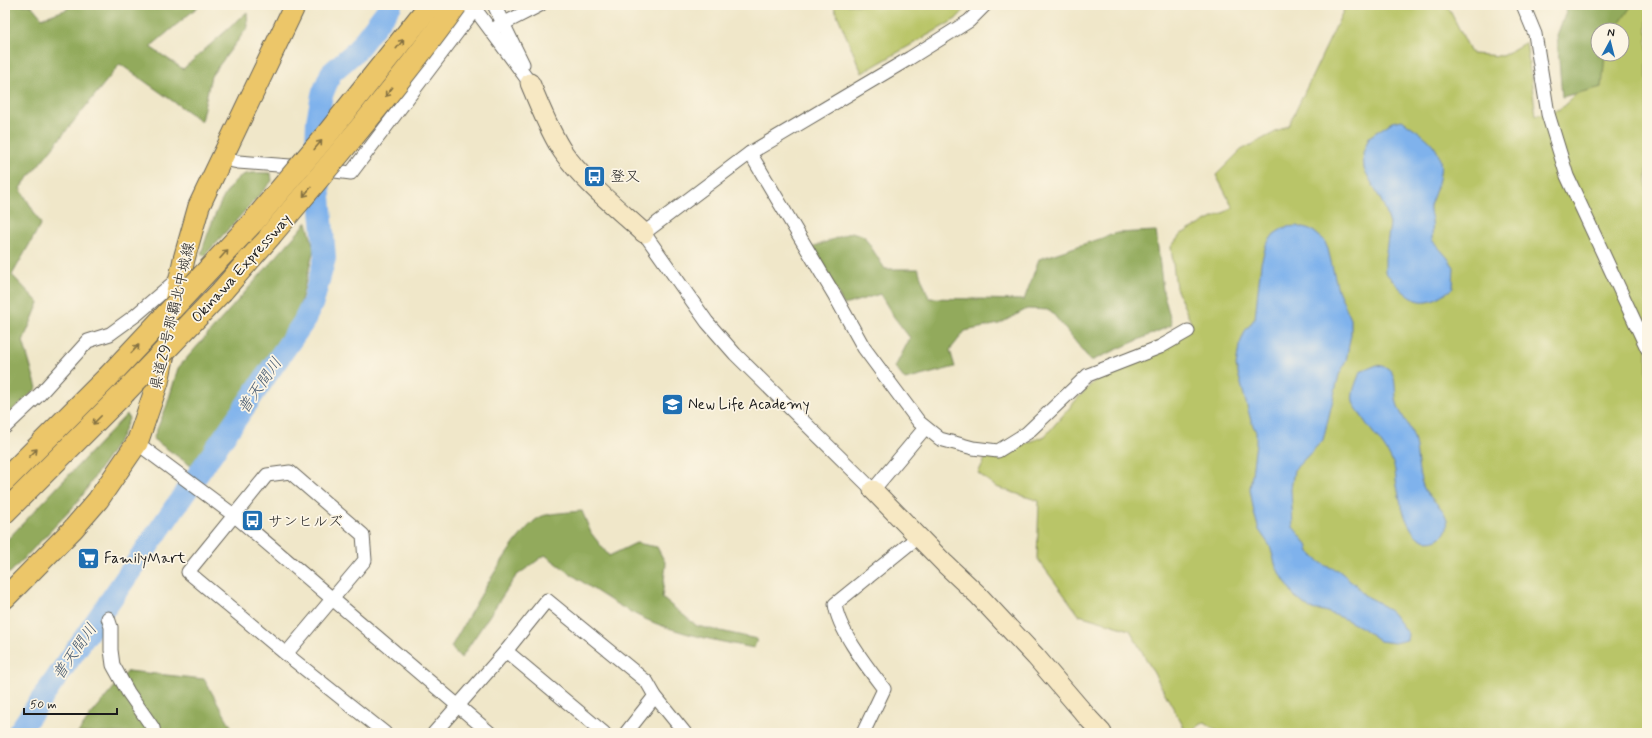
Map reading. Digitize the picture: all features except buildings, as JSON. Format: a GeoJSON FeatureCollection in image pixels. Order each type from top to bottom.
{"type":"FeatureCollection","features":[{"type":"Feature","properties":{"kind":"highway","name":"Okinawa Expressway"},"geometry":{"type":"LineString","coordinates":[[5,480],[108,377],[254,221],[328,133],[431,5]]}},
{"type":"Feature","properties":{"kind":"highway","name":"Okinawa Expressway"},"geometry":{"type":"LineString","coordinates":[[5,512],[124,393],[222,291],[353,138],[435,33],[470,6]]}},
{"type":"Feature","properties":{"kind":"main road","name":"県道29号那覇北中城線"},"geometry":{"type":"LineString","coordinates":[[7,593],[88,512],[98,500],[137,443],[158,382],[180,277],[199,206],[223,159],[295,5]]}},
{"type":"Feature","properties":{"kind":"street"},"geometry":{"type":"LineString","coordinates":[[431,5],[462,27]]}},
{"type":"Feature","properties":{"kind":"street"},"geometry":{"type":"LineString","coordinates":[[494,5],[520,57],[555,138],[564,153],[587,179],[644,233],[707,322],[736,354],[919,536],[945,564],[978,594],[1036,657],[1102,733]]}},
{"type":"Feature","properties":{"kind":"street"},"geometry":{"type":"LineString","coordinates":[[491,30],[540,5]]}},
{"type":"Feature","properties":{"kind":"street"},"geometry":{"type":"LineString","coordinates":[[644,233],[750,153],[904,62],[969,21],[985,5]]}},
{"type":"Feature","properties":{"kind":"street"},"geometry":{"type":"LineString","coordinates":[[1522,5],[1535,34],[1548,114],[1567,176],[1647,348]]}},
{"type":"Feature","properties":{"kind":"street"},"geometry":{"type":"LineString","coordinates":[[223,159],[238,162],[303,166],[351,173],[462,27],[470,6],[491,30],[530,83]]}},
{"type":"Feature","properties":{"kind":"street"},"geometry":{"type":"LineString","coordinates":[[750,153],[835,296],[864,348],[919,422],[940,439],[973,448],[998,451],[1027,433],[1088,375],[1160,347],[1188,331]]}},
{"type":"Feature","properties":{"kind":"street"},"geometry":{"type":"LineString","coordinates":[[5,427],[40,394],[88,341],[110,334],[136,316],[180,277]]}},
{"type":"Feature","properties":{"kind":"street"},"geometry":{"type":"LineString","coordinates":[[873,490],[925,428]]}},
{"type":"Feature","properties":{"kind":"street"},"geometry":{"type":"LineString","coordinates":[[137,443],[235,516],[490,733]]}},
{"type":"Feature","properties":{"kind":"street"},"geometry":{"type":"LineString","coordinates":[[286,654],[365,560],[363,534],[290,472],[267,475],[188,572],[286,654],[386,733]]}},
{"type":"Feature","properties":{"kind":"street"},"geometry":{"type":"LineString","coordinates":[[863,733],[884,689],[863,662],[836,616],[835,604],[919,536]]}},
{"type":"Feature","properties":{"kind":"street"},"geometry":{"type":"LineString","coordinates":[[434,733],[506,651],[547,600],[647,682],[685,733]]}},
{"type":"Feature","properties":{"kind":"street"},"geometry":{"type":"LineString","coordinates":[[108,618],[111,627],[111,650],[113,665],[128,692],[153,728],[154,733]]}},
{"type":"Feature","properties":{"kind":"street"},"geometry":{"type":"LineString","coordinates":[[506,651],[604,733]]}},
{"type":"Feature","properties":{"kind":"street"},"geometry":{"type":"LineString","coordinates":[[626,733],[656,696]]}},
{"type":"Feature","properties":{"kind":"green space"},"geometry":{"type":"Polygon","coordinates":[[[5,5],[31,5],[42,18],[68,9],[67,5],[200,5],[150,47],[183,69],[247,12],[248,27],[211,76],[201,121],[120,64],[20,188],[41,224],[12,275],[39,303],[23,341],[37,388],[5,417],[5,5]]]}},
{"type":"Feature","properties":{"kind":"green space"},"geometry":{"type":"Polygon","coordinates":[[[833,5],[969,5],[956,19],[862,73],[833,5]]]}},
{"type":"Feature","properties":{"kind":"green space"},"geometry":{"type":"Polygon","coordinates":[[[1346,5],[1447,5],[1472,54],[1502,56],[1526,42],[1536,115],[1560,109],[1592,80],[1579,5],[1647,5],[1647,733],[1220,733],[1205,722],[1187,733],[1130,630],[1079,615],[1037,558],[1039,501],[996,487],[978,473],[986,457],[1002,453],[1045,436],[1077,399],[1109,366],[1192,325],[1176,288],[1171,247],[1181,234],[1233,208],[1216,175],[1241,150],[1289,125],[1346,5]]]}},
{"type":"Feature","properties":{"kind":"green space"},"geometry":{"type":"Polygon","coordinates":[[[1567,5],[1632,5],[1620,22],[1590,22],[1590,62],[1604,62],[1602,87],[1562,97],[1557,35],[1566,12],[1567,5]]]}},
{"type":"Feature","properties":{"kind":"green space"},"geometry":{"type":"Polygon","coordinates":[[[271,173],[272,181],[204,256],[201,254],[218,209],[231,186],[238,178],[246,174],[271,173]]]}},
{"type":"Feature","properties":{"kind":"green space"},"geometry":{"type":"Polygon","coordinates":[[[307,222],[314,249],[296,321],[194,468],[153,439],[167,405],[178,368],[307,222]]]}},
{"type":"Feature","properties":{"kind":"green space"},"geometry":{"type":"Polygon","coordinates":[[[1156,231],[1163,291],[1172,325],[1091,361],[1050,310],[1027,309],[999,324],[965,331],[950,350],[955,367],[905,380],[895,367],[910,338],[894,317],[880,294],[844,305],[813,247],[852,232],[864,236],[885,269],[918,269],[929,298],[1024,300],[1039,259],[1117,233],[1156,231]]]}},
{"type":"Feature","properties":{"kind":"green space"},"geometry":{"type":"Polygon","coordinates":[[[127,414],[129,419],[121,437],[78,502],[10,573],[5,572],[5,542],[127,414]]]}},
{"type":"Feature","properties":{"kind":"green space"},"geometry":{"type":"Polygon","coordinates":[[[582,511],[591,533],[609,556],[636,543],[657,547],[666,564],[662,598],[697,626],[757,639],[754,648],[685,633],[645,619],[618,605],[545,555],[516,576],[461,658],[451,647],[492,576],[529,525],[543,516],[582,511]]]}},
{"type":"Feature","properties":{"kind":"green space"},"geometry":{"type":"Polygon","coordinates":[[[128,671],[204,679],[235,733],[78,733],[89,717],[128,671]]]}},
{"type":"Feature","properties":{"kind":"water"},"geometry":{"type":"Polygon","coordinates":[[[1402,120],[1433,145],[1438,152],[1440,161],[1437,186],[1430,208],[1432,240],[1454,267],[1453,288],[1442,296],[1432,300],[1416,300],[1409,296],[1385,272],[1385,258],[1390,224],[1384,206],[1364,169],[1363,153],[1369,137],[1392,122],[1402,120]]]}},
{"type":"Feature","properties":{"kind":"water"},"geometry":{"type":"Polygon","coordinates":[[[1297,226],[1313,231],[1324,240],[1328,249],[1338,290],[1351,319],[1351,334],[1346,361],[1339,375],[1323,440],[1294,470],[1291,489],[1293,527],[1307,544],[1309,552],[1316,559],[1326,566],[1338,570],[1356,585],[1364,595],[1378,602],[1392,613],[1408,634],[1407,640],[1394,643],[1380,641],[1362,628],[1343,618],[1324,611],[1310,609],[1295,597],[1276,567],[1270,546],[1259,530],[1254,513],[1250,489],[1256,432],[1251,421],[1236,366],[1239,346],[1245,331],[1255,318],[1261,263],[1266,245],[1274,234],[1285,227],[1297,226]]]}},
{"type":"Feature","properties":{"kind":"water"},"geometry":{"type":"Polygon","coordinates":[[[1377,365],[1389,370],[1392,374],[1398,407],[1414,438],[1423,486],[1428,495],[1443,511],[1447,520],[1447,527],[1442,536],[1431,541],[1420,538],[1411,529],[1401,504],[1393,462],[1353,402],[1354,390],[1360,372],[1377,365]]]}},
{"type":"Feature","properties":{"kind":"waterway","name":"普天間川"},"geometry":{"type":"LineString","coordinates":[[18,733],[303,323],[313,302],[325,258],[316,147],[317,121],[322,95],[331,73],[356,51],[391,5]]}},
{"type":"Feature","properties":{"kind":"place","name":"登又"},"geometry":{"type":"Point","coordinates":[595,176]}},
{"type":"Feature","properties":{"kind":"place","name":"New Life Academy"},"geometry":{"type":"Point","coordinates":[672,404]}},
{"type":"Feature","properties":{"kind":"place","name":"サンヒルズ"},"geometry":{"type":"Point","coordinates":[253,521]}},
{"type":"Feature","properties":{"kind":"place","name":"FamilyMart"},"geometry":{"type":"Point","coordinates":[89,558]}}]}
